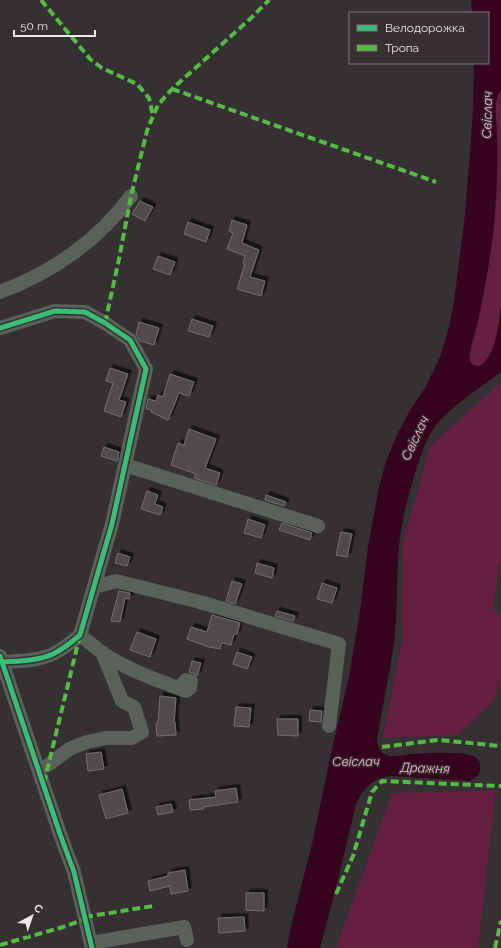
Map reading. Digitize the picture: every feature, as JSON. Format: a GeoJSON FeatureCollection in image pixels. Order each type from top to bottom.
{"type":"FeatureCollection","features":[{"type":"Feature","properties":{"kind":"street"},"geometry":{"type":"LineString","coordinates":[[0,292],[38,276],[57,264],[97,234],[123,207],[131,196]]}},
{"type":"Feature","properties":{"kind":"street"},"geometry":{"type":"LineString","coordinates":[[0,328],[55,311],[85,312],[130,340],[146,369],[112,524],[80,635],[68,646],[53,654],[31,660],[1,659],[74,872],[92,946],[184,927],[187,940]]}},
{"type":"Feature","properties":{"kind":"street"},"geometry":{"type":"LineString","coordinates":[[125,465],[318,526]]}},
{"type":"Feature","properties":{"kind":"street"},"geometry":{"type":"LineString","coordinates":[[94,587],[116,581],[200,602],[340,644],[329,726]]}},
{"type":"Feature","properties":{"kind":"street"},"geometry":{"type":"LineString","coordinates":[[80,635],[107,656],[141,674],[179,688]]}},
{"type":"Feature","properties":{"kind":"street"},"geometry":{"type":"LineString","coordinates":[[48,765],[69,749],[87,742],[106,738],[132,738],[142,732],[134,707],[122,701],[102,652]]}},
{"type":"Feature","properties":{"kind":"shaded area"},"geometry":{"type":"Polygon","coordinates":[[[501,91],[501,306],[495,342],[492,349],[484,363],[474,366],[471,362],[470,356],[493,236],[498,184],[496,104],[498,94],[501,91]]]}},
{"type":"Feature","properties":{"kind":"shaded area"},"geometry":{"type":"Polygon","coordinates":[[[501,383],[501,562],[493,609],[501,615],[501,679],[494,701],[457,735],[383,738],[402,641],[403,543],[430,446],[501,383]]]}},
{"type":"Feature","properties":{"kind":"shaded area"},"geometry":{"type":"Polygon","coordinates":[[[496,790],[478,948],[337,948],[392,793],[496,790]]]}},
{"type":"Feature","properties":{"kind":"water","name":"Свіслач"},"geometry":{"type":"Polygon","coordinates":[[[471,0],[501,0],[501,91],[498,95],[496,106],[496,199],[489,262],[478,322],[471,347],[470,361],[475,365],[480,366],[486,361],[490,354],[496,339],[501,306],[501,372],[446,414],[432,431],[422,452],[401,528],[394,644],[377,740],[379,749],[389,756],[436,753],[471,755],[477,758],[480,763],[480,770],[477,777],[470,781],[391,776],[381,778],[369,785],[360,796],[356,804],[320,948],[287,948],[349,677],[360,611],[368,547],[379,487],[386,461],[397,435],[409,412],[426,386],[440,357],[449,327],[454,301],[464,223],[470,155],[474,64],[489,64],[489,12],[472,12],[471,0]]]}},
{"type":"Feature","properties":{"kind":"building"},"geometry":{"type":"Polygon","coordinates":[[[140,201],[153,207],[145,221],[132,214],[140,201]]]}},
{"type":"Feature","properties":{"kind":"building"},"geometry":{"type":"Polygon","coordinates":[[[232,220],[247,225],[242,243],[259,250],[250,277],[265,281],[261,296],[237,289],[245,264],[243,264],[245,256],[227,249],[233,233],[229,231],[232,220]]]}},
{"type":"Feature","properties":{"kind":"building"},"geometry":{"type":"Polygon","coordinates":[[[188,222],[210,230],[206,242],[184,234],[188,222]]]}},
{"type":"Feature","properties":{"kind":"building"},"geometry":{"type":"Polygon","coordinates":[[[158,256],[175,262],[170,275],[153,269],[158,256]]]}},
{"type":"Feature","properties":{"kind":"building"},"geometry":{"type":"Polygon","coordinates":[[[192,319],[213,326],[209,337],[188,331],[192,319]]]}},
{"type":"Feature","properties":{"kind":"building"},"geometry":{"type":"Polygon","coordinates":[[[139,322],[159,328],[154,345],[140,341],[136,334],[139,322]]]}},
{"type":"Feature","properties":{"kind":"building"},"geometry":{"type":"Polygon","coordinates":[[[110,368],[128,374],[119,400],[126,402],[121,417],[104,411],[113,383],[106,381],[110,368]]]}},
{"type":"Feature","properties":{"kind":"building"},"geometry":{"type":"Polygon","coordinates":[[[170,374],[194,382],[189,396],[179,393],[168,420],[151,412],[152,410],[146,409],[148,399],[156,401],[158,395],[163,397],[170,374]]]}},
{"type":"Feature","properties":{"kind":"building"},"geometry":{"type":"Polygon","coordinates":[[[189,429],[216,439],[205,468],[220,473],[216,485],[194,478],[196,474],[171,465],[178,443],[184,445],[189,429]]]}},
{"type":"Feature","properties":{"kind":"building"},"geometry":{"type":"Polygon","coordinates":[[[104,447],[119,452],[117,461],[101,456],[104,447]]]}},
{"type":"Feature","properties":{"kind":"building"},"geometry":{"type":"Polygon","coordinates":[[[147,491],[158,495],[155,504],[163,507],[160,515],[141,509],[147,491]]]}},
{"type":"Feature","properties":{"kind":"building"},"geometry":{"type":"Polygon","coordinates":[[[266,495],[286,502],[284,506],[265,500],[266,495]]]}},
{"type":"Feature","properties":{"kind":"building"},"geometry":{"type":"Polygon","coordinates":[[[248,519],[265,525],[261,538],[244,533],[248,519]]]}},
{"type":"Feature","properties":{"kind":"building"},"geometry":{"type":"Polygon","coordinates":[[[282,523],[312,533],[310,540],[279,530],[282,523]]]}},
{"type":"Feature","properties":{"kind":"building"},"geometry":{"type":"Polygon","coordinates":[[[341,532],[352,534],[347,557],[336,555],[341,532]]]}},
{"type":"Feature","properties":{"kind":"building"},"geometry":{"type":"Polygon","coordinates":[[[118,553],[130,557],[127,566],[115,563],[118,553]]]}},
{"type":"Feature","properties":{"kind":"building"},"geometry":{"type":"Polygon","coordinates":[[[257,563],[274,568],[272,578],[255,573],[257,563]]]}},
{"type":"Feature","properties":{"kind":"building"},"geometry":{"type":"Polygon","coordinates":[[[232,581],[242,584],[235,604],[226,601],[232,581]]]}},
{"type":"Feature","properties":{"kind":"building"},"geometry":{"type":"Polygon","coordinates":[[[322,583],[337,588],[332,603],[317,599],[322,583]]]}},
{"type":"Feature","properties":{"kind":"building"},"geometry":{"type":"Polygon","coordinates":[[[119,591],[130,593],[129,599],[125,598],[120,622],[111,621],[119,591]]]}},
{"type":"Feature","properties":{"kind":"building"},"geometry":{"type":"Polygon","coordinates":[[[277,611],[295,616],[293,621],[275,616],[277,611]]]}},
{"type":"Feature","properties":{"kind":"building"},"geometry":{"type":"Polygon","coordinates":[[[212,615],[240,623],[237,634],[234,634],[231,645],[222,643],[220,649],[209,647],[187,639],[191,627],[207,632],[212,615]]]}},
{"type":"Feature","properties":{"kind":"building"},"geometry":{"type":"Polygon","coordinates":[[[137,632],[156,639],[150,657],[130,650],[137,632]]]}},
{"type":"Feature","properties":{"kind":"building"},"geometry":{"type":"Polygon","coordinates":[[[237,652],[252,657],[247,669],[233,664],[237,652]]]}},
{"type":"Feature","properties":{"kind":"building"},"geometry":{"type":"Polygon","coordinates":[[[192,661],[201,663],[197,676],[189,672],[192,661]]]}},
{"type":"Feature","properties":{"kind":"building"},"geometry":{"type":"Polygon","coordinates":[[[160,696],[176,698],[174,722],[176,735],[157,736],[156,723],[158,723],[160,696]]]}},
{"type":"Feature","properties":{"kind":"building"},"geometry":{"type":"Polygon","coordinates":[[[236,707],[251,708],[249,727],[234,726],[236,707]]]}},
{"type":"Feature","properties":{"kind":"building"},"geometry":{"type":"Polygon","coordinates":[[[310,710],[322,711],[321,722],[309,721],[310,710]]]}},
{"type":"Feature","properties":{"kind":"building"},"geometry":{"type":"Polygon","coordinates":[[[277,719],[298,719],[298,736],[278,735],[277,719]]]}},
{"type":"Feature","properties":{"kind":"building"},"geometry":{"type":"Polygon","coordinates":[[[101,752],[104,769],[88,771],[86,754],[101,752]]]}},
{"type":"Feature","properties":{"kind":"building"},"geometry":{"type":"Polygon","coordinates":[[[236,788],[238,802],[204,807],[204,809],[190,810],[189,800],[216,797],[215,791],[236,788]]]}},
{"type":"Feature","properties":{"kind":"building"},"geometry":{"type":"Polygon","coordinates":[[[122,789],[128,813],[106,819],[99,795],[122,789]]]}},
{"type":"Feature","properties":{"kind":"building"},"geometry":{"type":"Polygon","coordinates":[[[171,804],[173,812],[158,815],[156,807],[171,804]]]}},
{"type":"Feature","properties":{"kind":"building"},"geometry":{"type":"Polygon","coordinates":[[[185,870],[188,891],[171,894],[170,886],[150,891],[148,881],[168,876],[168,873],[185,870]]]}},
{"type":"Feature","properties":{"kind":"building"},"geometry":{"type":"Polygon","coordinates":[[[246,893],[264,893],[264,911],[246,910],[246,893]]]}},
{"type":"Feature","properties":{"kind":"building"},"geometry":{"type":"Polygon","coordinates":[[[244,917],[245,931],[219,933],[218,918],[244,917]]]}},
{"type":"Feature","properties":{"kind":"marked path"},"geometry":{"type":"LineString","coordinates":[[41,0],[90,59],[102,68],[137,84],[149,98],[153,116]]}},
{"type":"Feature","properties":{"kind":"marked path"},"geometry":{"type":"LineString","coordinates":[[105,323],[131,196],[147,131],[158,105],[172,89],[269,0]]}},
{"type":"Feature","properties":{"kind":"marked path"},"geometry":{"type":"LineString","coordinates":[[172,89],[436,182]]}},
{"type":"Feature","properties":{"kind":"marked path"},"geometry":{"type":"LineString","coordinates":[[44,783],[80,635]]}},
{"type":"Feature","properties":{"kind":"marked path"},"geometry":{"type":"LineString","coordinates":[[382,747],[438,740],[501,746]]}},
{"type":"Feature","properties":{"kind":"marked path"},"geometry":{"type":"LineString","coordinates":[[336,894],[353,856],[372,792],[382,781],[501,786]]}},
{"type":"Feature","properties":{"kind":"marked path"},"geometry":{"type":"LineString","coordinates":[[85,917],[153,906]]}},
{"type":"Feature","properties":{"kind":"marked path"},"geometry":{"type":"LineString","coordinates":[[0,945],[63,927],[85,919]]}},
{"type":"Feature","properties":{"kind":"marked path"},"geometry":{"type":"LineString","coordinates":[[495,948],[501,921]]}},
{"type":"Feature","properties":{"kind":"cycle path"},"geometry":{"type":"LineString","coordinates":[[0,328],[55,311],[85,312],[105,323],[130,340],[146,369],[112,524],[80,635],[64,648],[53,654],[41,658],[3,662]]}},
{"type":"Feature","properties":{"kind":"cycle path"},"geometry":{"type":"LineString","coordinates":[[0,656],[74,872],[92,948]]}},
{"type":"Feature","properties":{"kind":"water label","name":"Дражня"},"geometry":{"type":"Point","coordinates":[425,768]}}]}
